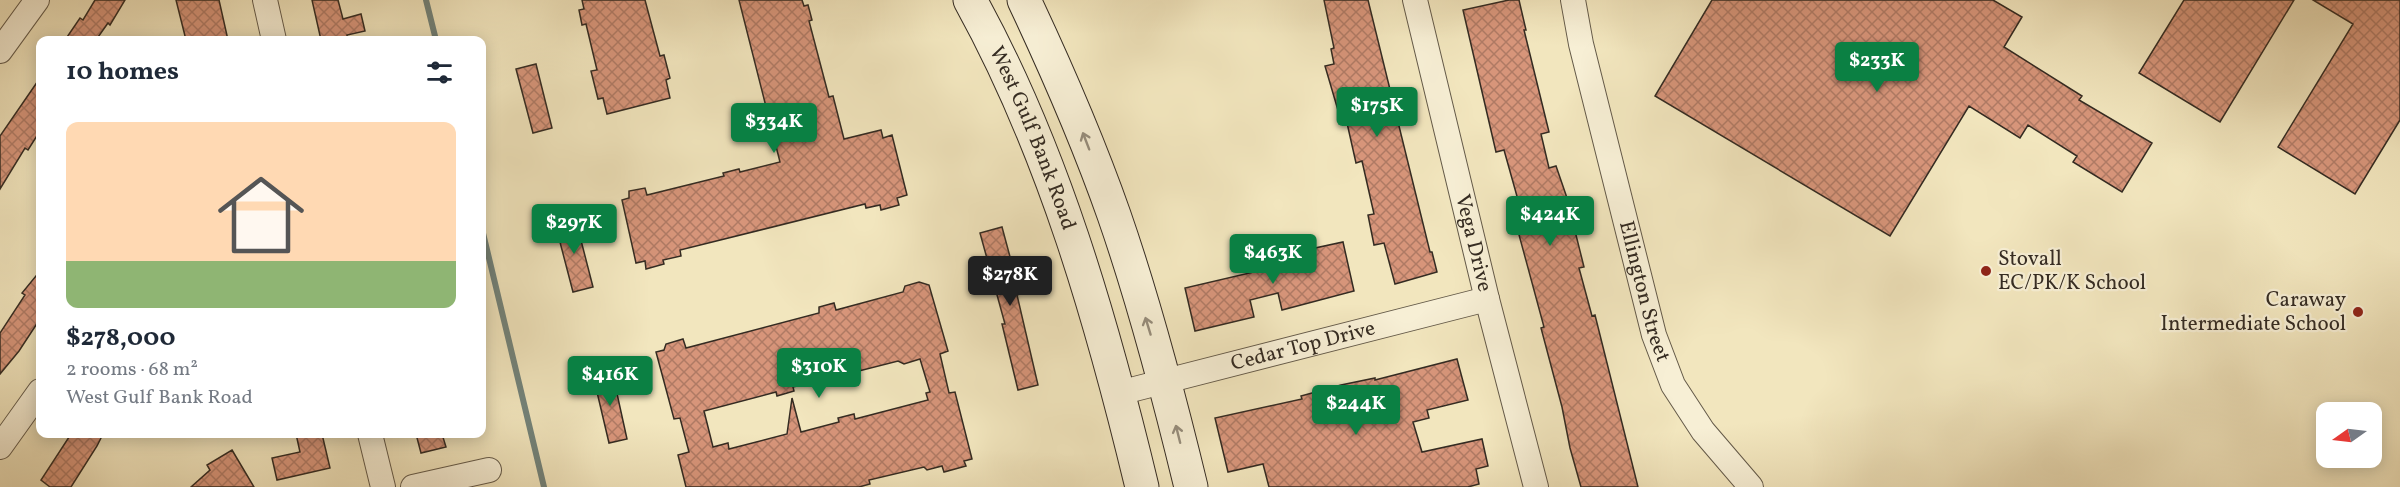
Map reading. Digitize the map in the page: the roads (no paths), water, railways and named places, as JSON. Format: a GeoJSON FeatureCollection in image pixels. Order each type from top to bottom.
{"type":"FeatureCollection","features":[{"type":"Feature","properties":{"kind":"main road","name":"West Gulf Bank Road"},"geometry":{"type":"LineString","coordinates":[[970,0],[1004,68],[1069,226],[1119,393],[1142,487]]}},
{"type":"Feature","properties":{"kind":"main road"},"geometry":{"type":"LineString","coordinates":[[1024,0],[1083,133],[1114,216],[1165,382],[1191,487]]}},
{"type":"Feature","properties":{"kind":"main road"},"geometry":{"type":"LineString","coordinates":[[1004,68],[1046,48]]}},
{"type":"Feature","properties":{"kind":"street"},"geometry":{"type":"LineString","coordinates":[[0,51],[37,0]]}},
{"type":"Feature","properties":{"kind":"street"},"geometry":{"type":"LineString","coordinates":[[265,0],[273,36]]}},
{"type":"Feature","properties":{"kind":"street","name":"Vega Drive"},"geometry":{"type":"LineString","coordinates":[[1415,0],[1487,299],[1536,487]]}},
{"type":"Feature","properties":{"kind":"street","name":"Ellington Street"},"geometry":{"type":"LineString","coordinates":[[1573,0],[1581,44],[1654,335],[1673,385],[1703,430],[1751,487]]}},
{"type":"Feature","properties":{"kind":"street","name":"Cedar Top Drive"},"geometry":{"type":"LineString","coordinates":[[1119,393],[1487,299]]}},
{"type":"Feature","properties":{"kind":"street"},"geometry":{"type":"LineString","coordinates":[[0,447],[36,397]]}},
{"type":"Feature","properties":{"kind":"street"},"geometry":{"type":"LineString","coordinates":[[371,438],[383,487]]}},
{"type":"Feature","properties":{"kind":"street"},"geometry":{"type":"LineString","coordinates":[[413,487],[489,470]]}},
{"type":"Feature","properties":{"kind":"waterway"},"geometry":{"type":"LineString","coordinates":[[426,0],[435,36]]}},
{"type":"Feature","properties":{"kind":"waterway"},"geometry":{"type":"LineString","coordinates":[[486,246],[544,487]]}},
{"type":"Feature","properties":{"kind":"place","name":"Stovall EC/PK/K School"},"geometry":{"type":"Point","coordinates":[1986,271]}},
{"type":"Feature","properties":{"kind":"place","name":"Caraway Intermediate School"},"geometry":{"type":"Point","coordinates":[2358,312]}}]}
